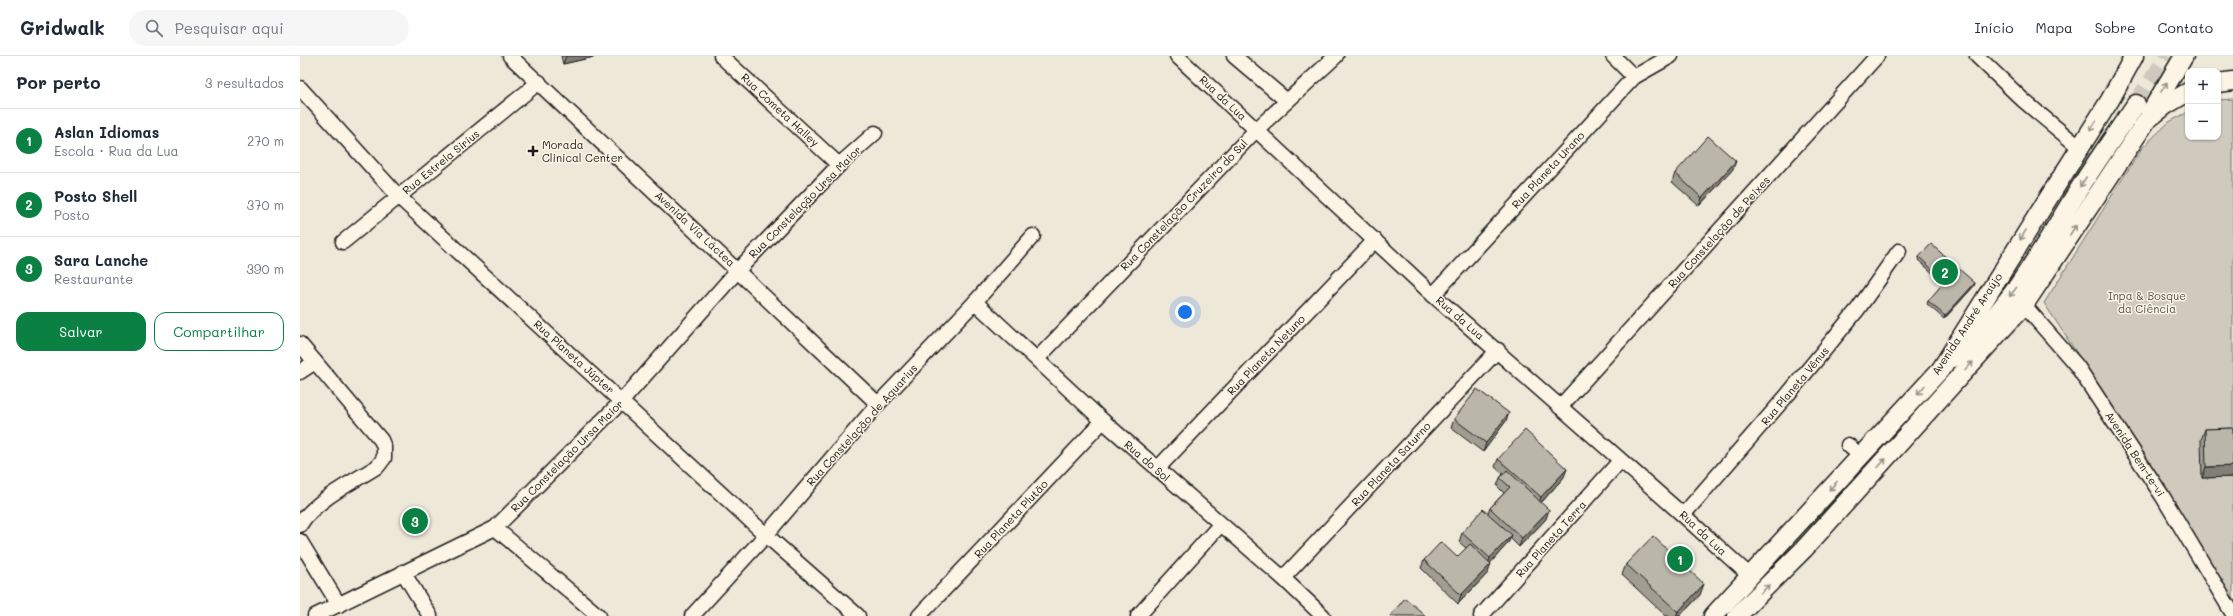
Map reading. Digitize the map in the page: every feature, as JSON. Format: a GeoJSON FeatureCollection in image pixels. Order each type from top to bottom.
{"type":"FeatureCollection","features":[{"type":"Feature","properties":{"kind":"main road","name":"Avenida André Araújo"},"geometry":{"type":"LineString","coordinates":[[1713,616],[1854,451],[1940,369],[2110,100],[2134,56]]}},
{"type":"Feature","properties":{"kind":"main road"},"geometry":{"type":"LineString","coordinates":[[2110,100],[2128,86],[2147,56]]}},
{"type":"Feature","properties":{"kind":"main road"},"geometry":{"type":"LineString","coordinates":[[2147,120],[2151,110],[2184,56]]}},
{"type":"Feature","properties":{"kind":"main road"},"geometry":{"type":"LineString","coordinates":[[2221,83],[2233,81]]}},
{"type":"Feature","properties":{"kind":"main road","name":"Avenida André Araújo"},"geometry":{"type":"LineString","coordinates":[[1737,616],[1804,549],[2024,305],[2147,120],[2166,105],[2185,94]]}},
{"type":"Feature","properties":{"kind":"main road"},"geometry":{"type":"LineString","coordinates":[[1940,369],[1971,344],[2024,278],[2084,181],[2136,104]]}},
{"type":"Feature","properties":{"kind":"street","name":"Avenida Vía Láctea"},"geometry":{"type":"LineString","coordinates":[[510,56],[878,404]]}},
{"type":"Feature","properties":{"kind":"street","name":"Rua Cometa Halley"},"geometry":{"type":"LineString","coordinates":[[721,56],[839,165]]}},
{"type":"Feature","properties":{"kind":"street","name":"Rua da Lua"},"geometry":{"type":"LineString","coordinates":[[1177,56],[1433,295],[1498,350],[1620,461],[1683,514],[1748,575]]}},
{"type":"Feature","properties":{"kind":"street"},"geometry":{"type":"LineString","coordinates":[[1234,56],[1287,101]]}},
{"type":"Feature","properties":{"kind":"street","name":"Rua Constelação Cruzeiro do Sul"},"geometry":{"type":"LineString","coordinates":[[1037,359],[1256,130],[1336,56]]}},
{"type":"Feature","properties":{"kind":"street"},"geometry":{"type":"LineString","coordinates":[[1613,56],[1634,78]]}},
{"type":"Feature","properties":{"kind":"street","name":"Rua Planeta Urano"},"geometry":{"type":"LineString","coordinates":[[1433,295],[1634,78],[1671,56]]}},
{"type":"Feature","properties":{"kind":"street","name":"Rua Constelação de Peixes"},"geometry":{"type":"LineString","coordinates":[[1560,407],[1877,56]]}},
{"type":"Feature","properties":{"kind":"street"},"geometry":{"type":"LineString","coordinates":[[1977,56],[2024,101],[2079,147]]}},
{"type":"Feature","properties":{"kind":"street","name":"Rua Estrela Sirius"},"geometry":{"type":"LineString","coordinates":[[343,242],[539,82]]}},
{"type":"Feature","properties":{"kind":"street","name":"Rua Planeta Júpter"},"geometry":{"type":"LineString","coordinates":[[300,88],[399,196],[766,535],[858,616]]}},
{"type":"Feature","properties":{"kind":"street","name":"Rua Constelação Ursa Maior"},"geometry":{"type":"LineString","coordinates":[[315,616],[495,528],[622,401],[738,270],[839,165],[875,133]]}},
{"type":"Feature","properties":{"kind":"street","name":"Rua Constelação de Aquarius"},"geometry":{"type":"LineString","coordinates":[[692,616],[766,535],[878,404],[975,302],[1032,236]]}},
{"type":"Feature","properties":{"kind":"street","name":"Rua Planeta Netuno"},"geometry":{"type":"LineString","coordinates":[[1157,470],[1375,240]]}},
{"type":"Feature","properties":{"kind":"street","name":"Rua Planeta Vênus"},"geometry":{"type":"LineString","coordinates":[[1683,514],[1789,393],[1858,309],[1899,251]]}},
{"type":"Feature","properties":{"kind":"street","name":"Rua do Sol"},"geometry":{"type":"LineString","coordinates":[[975,302],[1157,470],[1283,578],[1323,616]]}},
{"type":"Feature","properties":{"kind":"street","name":"Avenida Bem-te-vi"},"geometry":{"type":"LineString","coordinates":[[2024,305],[2077,366],[2163,496],[2233,614]]}},
{"type":"Feature","properties":{"kind":"street"},"geometry":{"type":"LineString","coordinates":[[300,344],[381,440],[384,447],[384,458],[378,466],[320,504],[304,518],[300,525]]}},
{"type":"Feature","properties":{"kind":"street","name":"Rua Planeta Saturno"},"geometry":{"type":"LineString","coordinates":[[1283,578],[1498,350]]}},
{"type":"Feature","properties":{"kind":"street"},"geometry":{"type":"LineString","coordinates":[[300,372],[315,362]]}},
{"type":"Feature","properties":{"kind":"street","name":"Rua Planeta Plutão"},"geometry":{"type":"LineString","coordinates":[[919,616],[1103,421]]}},
{"type":"Feature","properties":{"kind":"street","name":"Rua Planeta Terra"},"geometry":{"type":"LineString","coordinates":[[1481,616],[1620,461]]}},
{"type":"Feature","properties":{"kind":"street"},"geometry":{"type":"LineString","coordinates":[[1138,616],[1220,524]]}},
{"type":"Feature","properties":{"kind":"street"},"geometry":{"type":"LineString","coordinates":[[495,528],[599,616]]}},
{"type":"Feature","properties":{"kind":"street"},"geometry":{"type":"LineString","coordinates":[[300,541],[338,605]]}},
{"type":"Feature","properties":{"kind":"street"},"geometry":{"type":"LineString","coordinates":[[404,572],[430,616]]}},
{"type":"Feature","properties":{"kind":"green space","name":"Inpa & Bosque da Ciência"},"geometry":{"type":"Polygon","coordinates":[[[2233,99],[2233,599],[2122,422],[2044,303],[2142,148],[2169,122],[2185,114],[2185,140],[2221,140],[2221,100],[2233,99]]]}},
{"type":"Feature","properties":{"kind":"building"},"geometry":{"type":"Polygon","coordinates":[[[1708,136],[1736,161],[1702,198],[1675,173],[1708,136]]]}},
{"type":"Feature","properties":{"kind":"building"},"geometry":{"type":"Polygon","coordinates":[[[1931,244],[1975,283],[1945,316],[1928,301],[1945,281],[1919,257],[1931,244]]]}},
{"type":"Feature","properties":{"kind":"building"},"geometry":{"type":"Polygon","coordinates":[[[1477,389],[1509,413],[1486,443],[1454,419],[1477,389]]]}},
{"type":"Feature","properties":{"kind":"building"},"geometry":{"type":"Polygon","coordinates":[[[2233,428],[2233,466],[2206,467],[2205,429],[2233,428]]]}},
{"type":"Feature","properties":{"kind":"building"},"geometry":{"type":"Polygon","coordinates":[[[1525,430],[1567,469],[1541,497],[1498,459],[1525,430]]]}},
{"type":"Feature","properties":{"kind":"building"},"geometry":{"type":"Polygon","coordinates":[[[1507,470],[1549,510],[1522,538],[1490,508],[1510,487],[1500,478],[1507,470]]]}},
{"type":"Feature","properties":{"kind":"building"},"geometry":{"type":"Polygon","coordinates":[[[1483,509],[1512,535],[1490,558],[1462,533],[1483,509]]]}},
{"type":"Feature","properties":{"kind":"building"},"geometry":{"type":"Polygon","coordinates":[[[1653,536],[1704,584],[1678,612],[1626,564],[1653,536]]]}},
{"type":"Feature","properties":{"kind":"building"},"geometry":{"type":"Polygon","coordinates":[[[1441,542],[1457,557],[1470,544],[1491,564],[1461,595],[1424,560],[1441,542]]]}},
{"type":"Feature","properties":{"kind":"building"},"geometry":{"type":"Polygon","coordinates":[[[1405,598],[1426,616],[1390,616],[1405,598]]]}},
{"type":"Feature","properties":{"kind":"tunnel"},"geometry":{"type":"LineString","coordinates":[[2136,104],[2169,56]]}},
{"type":"Feature","properties":{"kind":"place","name":"Morada Clinical Center"},"geometry":{"type":"Point","coordinates":[533,151]}},
{"type":"Feature","properties":{"kind":"place","name":"Posto Shell"},"geometry":{"type":"Point","coordinates":[1945,272]}},
{"type":"Feature","properties":{"kind":"place","name":"Sara Lanche"},"geometry":{"type":"Point","coordinates":[415,521]}},
{"type":"Feature","properties":{"kind":"place","name":"Aslan Idiomas"},"geometry":{"type":"Point","coordinates":[1680,559]}}]}
